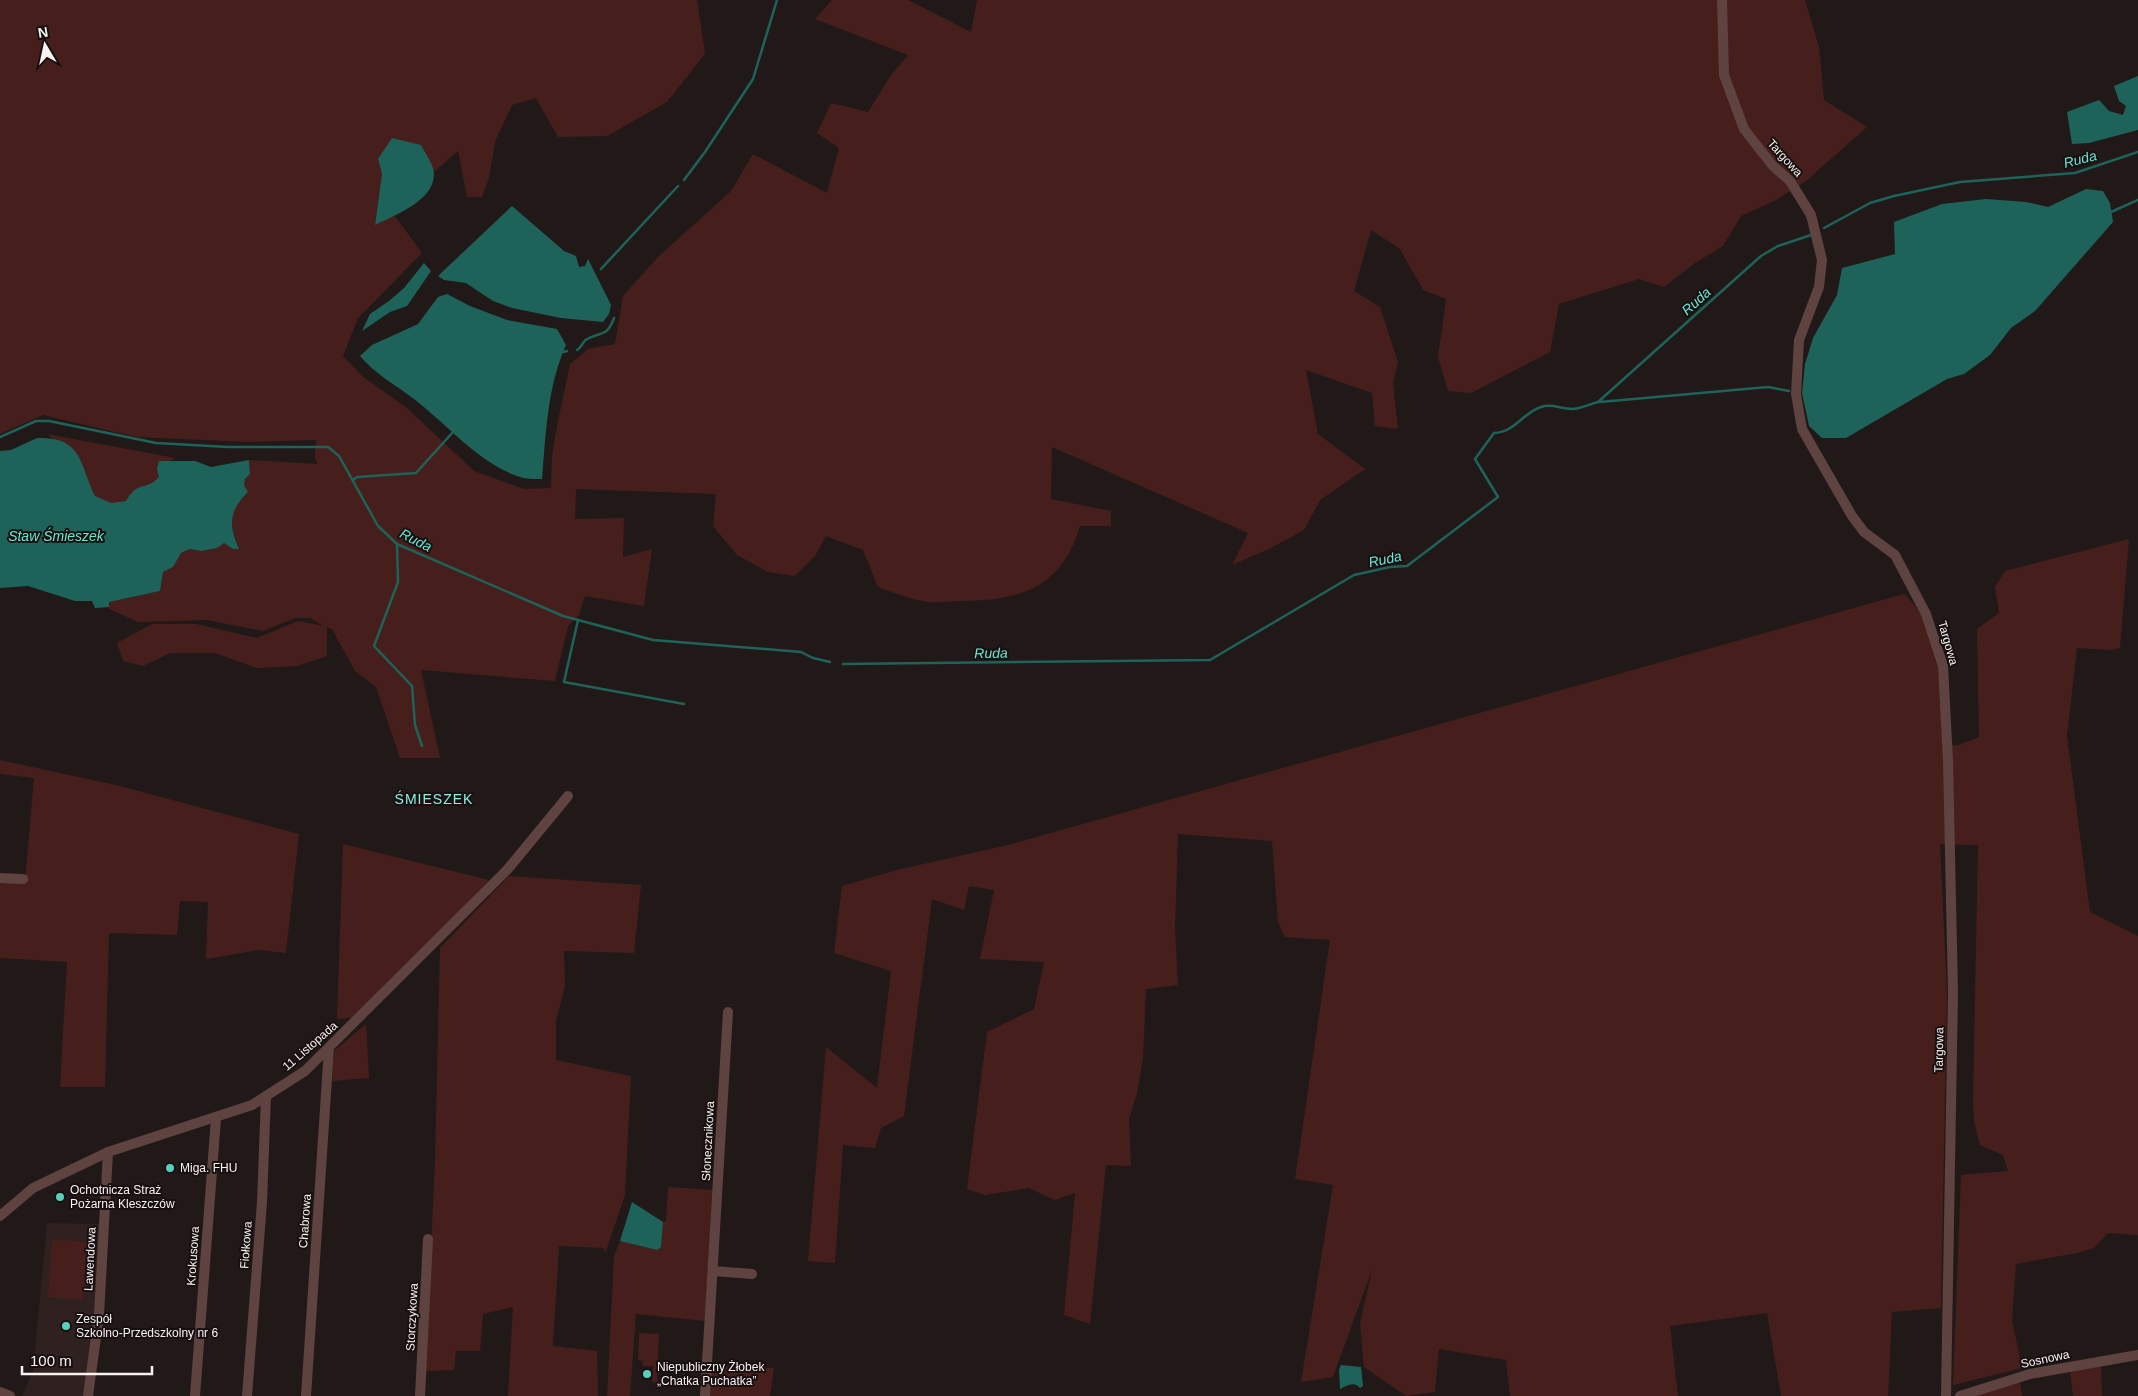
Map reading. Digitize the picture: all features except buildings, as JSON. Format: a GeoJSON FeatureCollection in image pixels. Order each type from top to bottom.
{"type":"FeatureCollection","features":[{"type":"Feature","properties":{"kind":"street","name":"Targowa"},"geometry":{"type":"LineString","coordinates":[[1722,0],[1724,75],[1744,129],[1773,166],[1790,181],[1811,215],[1822,260],[1819,287],[1799,340],[1796,394],[1802,429],[1852,516],[1864,532],[1895,555],[1908,584],[1926,614],[1943,666],[1948,761],[1953,992],[1946,1396]]}},
{"type":"Feature","properties":{"kind":"street","name":"11 Listopada"},"geometry":{"type":"LineString","coordinates":[[0,1216],[33,1188],[108,1152],[252,1105],[305,1071],[508,870],[568,796]]}},
{"type":"Feature","properties":{"kind":"street"},"geometry":{"type":"LineString","coordinates":[[0,878],[23,878]]}},
{"type":"Feature","properties":{"kind":"street","name":"Słonecznikowa"},"geometry":{"type":"LineString","coordinates":[[705,1396],[728,1012]]}},
{"type":"Feature","properties":{"kind":"street","name":"Chabrowa"},"geometry":{"type":"LineString","coordinates":[[306,1396],[330,1048]]}},
{"type":"Feature","properties":{"kind":"street","name":"Fiołkowa"},"geometry":{"type":"LineString","coordinates":[[247,1396],[262,1202],[266,1096]]}},
{"type":"Feature","properties":{"kind":"street","name":"Krokusowa"},"geometry":{"type":"LineString","coordinates":[[195,1396],[216,1118]]}},
{"type":"Feature","properties":{"kind":"street","name":"Lawendowa"},"geometry":{"type":"LineString","coordinates":[[88,1396],[100,1314],[108,1152]]}},
{"type":"Feature","properties":{"kind":"street","name":"Storczykowa"},"geometry":{"type":"LineString","coordinates":[[420,1396],[428,1239]]}},
{"type":"Feature","properties":{"kind":"street"},"geometry":{"type":"LineString","coordinates":[[713,1271],[752,1274]]}},
{"type":"Feature","properties":{"kind":"street","name":"Sosnowa"},"geometry":{"type":"LineString","coordinates":[[1960,1396],[2030,1374],[2138,1356]]}},
{"type":"Feature","properties":{"kind":"street"},"geometry":{"type":"LineString","coordinates":[[0,1392],[10,1396]]}},
{"type":"Feature","properties":{"kind":"shaded area"},"geometry":{"type":"Polygon","coordinates":[[[0,0],[697,0],[705,54],[667,102],[607,136],[558,137],[536,98],[512,105],[495,142],[489,178],[482,197],[467,197],[458,151],[434,172],[421,146],[378,159],[382,174],[375,224],[394,215],[422,253],[358,318],[343,356],[362,376],[407,408],[474,471],[524,489],[551,488],[552,456],[570,364],[588,349],[615,344],[623,296],[658,257],[731,191],[753,154],[827,193],[839,148],[817,133],[831,103],[868,112],[891,75],[908,55],[815,19],[832,0],[908,0],[971,32],[977,0],[1805,0],[1819,47],[1824,100],[1867,127],[1806,181],[1774,201],[1741,216],[1723,246],[1695,263],[1664,287],[1639,279],[1559,304],[1550,352],[1471,393],[1448,391],[1438,357],[1446,299],[1423,290],[1400,249],[1371,230],[1354,291],[1380,307],[1398,362],[1393,383],[1398,429],[1375,426],[1372,393],[1306,370],[1318,434],[1365,469],[1320,500],[1304,530],[1271,548],[1232,565],[1248,533],[1052,447],[1051,499],[1111,511],[1111,526],[1080,526],[1072,547],[1062,564],[1050,577],[1036,587],[1020,594],[982,600],[927,602],[905,597],[878,587],[863,550],[826,536],[815,556],[795,576],[768,572],[737,555],[713,526],[716,494],[576,489],[575,519],[624,518],[623,557],[652,549],[644,606],[585,596],[579,615],[568,626],[555,681],[421,670],[440,758],[400,758],[376,687],[355,671],[332,629],[327,627],[327,656],[297,666],[257,668],[215,653],[170,653],[143,666],[123,661],[117,643],[152,624],[196,624],[257,638],[298,621],[324,626],[310,618],[295,618],[263,631],[207,620],[138,622],[109,609],[109,602],[160,591],[163,572],[173,567],[181,553],[190,549],[201,551],[217,548],[224,543],[233,549],[239,549],[232,526],[232,519],[236,506],[248,492],[244,485],[245,479],[250,474],[249,460],[318,464],[315,459],[316,440],[247,442],[136,437],[43,415],[0,434],[0,0]]]}},
{"type":"Feature","properties":{"kind":"shaded area"},"geometry":{"type":"Polygon","coordinates":[[[47,434],[175,458],[162,467],[157,488],[108,511],[90,502],[74,459],[47,434]]]}},
{"type":"Feature","properties":{"kind":"shaded area"},"geometry":{"type":"Polygon","coordinates":[[[2129,539],[2120,648],[2109,650],[2077,648],[2067,736],[2090,912],[2138,936],[2138,1235],[2108,1233],[2094,1248],[2016,1264],[2012,1320],[2022,1368],[1953,1385],[1961,1175],[2008,1171],[2003,1155],[1980,1145],[1974,1122],[1978,845],[1940,844],[1947,992],[1941,1308],[1892,1312],[1888,1396],[1781,1396],[1767,1313],[1670,1326],[1678,1396],[1510,1396],[1506,1360],[1439,1349],[1435,1392],[1406,1396],[1364,1367],[1360,1323],[1372,1270],[1333,1377],[1301,1382],[1333,1185],[1295,1179],[1330,940],[1285,937],[1278,922],[1272,841],[1178,834],[1175,927],[1178,985],[1146,989],[1143,1058],[1137,1093],[1129,1119],[1131,1166],[1106,1165],[1090,1324],[1064,1315],[1075,1193],[1055,1200],[1029,1188],[985,1195],[967,1189],[987,1032],[1034,1009],[1044,962],[980,959],[994,890],[969,886],[964,910],[932,899],[904,1116],[881,1128],[875,1148],[843,1145],[835,1263],[808,1261],[826,1047],[877,1088],[891,971],[834,953],[842,886],[897,870],[1008,845],[1904,594],[1917,609],[1927,627],[1939,665],[1942,746],[1959,745],[1979,737],[1977,629],[1999,613],[1995,587],[2005,571],[2129,539]]]}},
{"type":"Feature","properties":{"kind":"shaded area"},"geometry":{"type":"Polygon","coordinates":[[[0,760],[120,786],[299,834],[286,953],[259,950],[206,959],[208,902],[180,901],[177,935],[109,933],[105,1087],[60,1087],[67,962],[0,958],[0,882],[25,883],[34,778],[0,774],[0,760]]]}},
{"type":"Feature","properties":{"kind":"shaded area"},"geometry":{"type":"Polygon","coordinates":[[[343,844],[489,880],[360,1017],[337,1019],[343,844]]]}},
{"type":"Feature","properties":{"kind":"shaded area"},"geometry":{"type":"Polygon","coordinates":[[[509,876],[641,885],[634,953],[564,951],[565,987],[556,1020],[556,1060],[631,1076],[625,1195],[605,1254],[604,1248],[559,1246],[553,1346],[597,1351],[598,1396],[508,1396],[513,1307],[483,1314],[480,1351],[456,1351],[454,1370],[425,1371],[435,1162],[440,948],[509,876]]]}},
{"type":"Feature","properties":{"kind":"shaded area"},"geometry":{"type":"Polygon","coordinates":[[[366,1024],[369,1078],[332,1081],[334,1051],[366,1024]]]}},
{"type":"Feature","properties":{"kind":"shaded area"},"geometry":{"type":"Polygon","coordinates":[[[668,1187],[712,1190],[705,1321],[636,1314],[630,1396],[607,1396],[614,1256],[620,1241],[657,1250],[661,1247],[663,1222],[666,1221],[668,1187]]]}},
{"type":"Feature","properties":{"kind":"shaded area","name":"Zespół Szkolno-Przedszkolny nr 6"},"geometry":{"type":"Polygon","coordinates":[[[47,1223],[101,1224],[93,1349],[85,1396],[22,1396],[33,1371],[47,1223]]]}},
{"type":"Feature","properties":{"kind":"shaded area"},"geometry":{"type":"Polygon","coordinates":[[[52,1239],[87,1242],[83,1300],[48,1297],[52,1239]]]}},
{"type":"Feature","properties":{"kind":"shaded area"},"geometry":{"type":"Polygon","coordinates":[[[639,1333],[659,1334],[657,1383],[652,1382],[653,1366],[642,1366],[643,1361],[638,1360],[639,1333]]]}},
{"type":"Feature","properties":{"kind":"shaded area"},"geometry":{"type":"Polygon","coordinates":[[[2101,1365],[2102,1396],[2073,1396],[2070,1370],[2101,1365]]]}},
{"type":"Feature","properties":{"kind":"shaded area"},"geometry":{"type":"Polygon","coordinates":[[[710,1366],[774,1368],[770,1396],[709,1396],[710,1366]]]}},
{"type":"Feature","properties":{"kind":"shaded area"},"geometry":{"type":"Polygon","coordinates":[[[2020,1381],[2022,1396],[1974,1396],[2020,1381]]]}},
{"type":"Feature","properties":{"kind":"water"},"geometry":{"type":"Polygon","coordinates":[[[2138,76],[2138,130],[2089,143],[2072,144],[2067,112],[2099,100],[2109,111],[2123,115],[2126,106],[2119,101],[2114,86],[2138,76]]]}},
{"type":"Feature","properties":{"kind":"water"},"geometry":{"type":"Polygon","coordinates":[[[392,138],[421,145],[433,167],[434,174],[428,192],[421,199],[402,212],[375,225],[382,174],[378,159],[392,138]]]}},
{"type":"Feature","properties":{"kind":"water"},"geometry":{"type":"Polygon","coordinates":[[[2086,189],[2103,191],[2110,203],[2113,222],[2035,311],[2011,328],[1990,355],[1964,374],[1947,379],[1846,438],[1822,438],[1809,426],[1802,393],[1805,364],[1813,338],[1837,295],[1842,268],[1895,254],[1894,222],[1942,204],[1986,199],[2026,202],[2048,207],[2086,189]]]}},
{"type":"Feature","properties":{"kind":"water"},"geometry":{"type":"Polygon","coordinates":[[[512,206],[564,251],[576,256],[579,267],[585,266],[588,259],[611,305],[609,314],[603,322],[561,318],[512,308],[493,301],[466,283],[444,280],[438,276],[512,206]]]}},
{"type":"Feature","properties":{"kind":"water"},"geometry":{"type":"Polygon","coordinates":[[[424,263],[431,271],[407,306],[390,312],[362,331],[370,314],[404,288],[424,263]]]}},
{"type":"Feature","properties":{"kind":"water"},"geometry":{"type":"Polygon","coordinates":[[[447,294],[470,306],[507,320],[557,329],[566,345],[551,394],[542,479],[523,478],[508,472],[479,455],[427,409],[379,374],[360,356],[372,345],[418,324],[438,297],[447,294]]]}},
{"type":"Feature","properties":{"kind":"water","name":"Staw Śmieszek"},"geometry":{"type":"Polygon","coordinates":[[[37,438],[52,439],[63,442],[71,447],[82,463],[95,496],[111,503],[126,501],[135,490],[150,484],[159,477],[157,469],[159,461],[195,461],[211,467],[249,460],[250,474],[245,479],[244,485],[248,492],[241,499],[232,519],[233,533],[239,549],[233,549],[224,543],[217,548],[201,551],[190,549],[181,553],[173,567],[163,572],[160,591],[109,602],[109,607],[95,608],[92,601],[75,601],[28,586],[0,588],[0,451],[11,450],[37,438]]]}},
{"type":"Feature","properties":{"kind":"water"},"geometry":{"type":"Polygon","coordinates":[[[632,1202],[663,1222],[661,1247],[657,1250],[620,1241],[632,1202]]]}},
{"type":"Feature","properties":{"kind":"water"},"geometry":{"type":"Polygon","coordinates":[[[1341,1365],[1361,1367],[1363,1386],[1360,1388],[1351,1384],[1340,1389],[1339,1370],[1341,1365]]]}},
{"type":"Feature","properties":{"kind":"waterway"},"geometry":{"type":"LineString","coordinates":[[684,180],[705,152],[753,79],[777,0]]}},
{"type":"Feature","properties":{"kind":"waterway","name":"Ruda"},"geometry":{"type":"LineString","coordinates":[[1824,228],[1870,203],[1894,196],[1960,182],[2075,173],[2138,152]]}},
{"type":"Feature","properties":{"kind":"waterway"},"geometry":{"type":"LineString","coordinates":[[601,269],[678,186]]}},
{"type":"Feature","properties":{"kind":"waterway"},"geometry":{"type":"LineString","coordinates":[[2111,212],[2138,200]]}},
{"type":"Feature","properties":{"kind":"waterway","name":"Ruda"},"geometry":{"type":"LineString","coordinates":[[843,664],[1210,660],[1354,575],[1390,567],[1407,566],[1498,497],[1475,459],[1494,433],[1502,432],[1514,426],[1529,413],[1541,407],[1575,409],[1598,402],[1761,256],[1778,246],[1811,235]]}},
{"type":"Feature","properties":{"kind":"waterway"},"geometry":{"type":"LineString","coordinates":[[577,350],[587,339],[607,331],[614,318]]}},
{"type":"Feature","properties":{"kind":"waterway"},"geometry":{"type":"LineString","coordinates":[[563,352],[567,351]]}},
{"type":"Feature","properties":{"kind":"waterway"},"geometry":{"type":"LineString","coordinates":[[1600,402],[1768,387],[1789,391]]}},
{"type":"Feature","properties":{"kind":"waterway","name":"Ruda"},"geometry":{"type":"LineString","coordinates":[[0,437],[36,421],[49,421],[156,443],[228,447],[328,447],[339,456],[378,526],[397,544],[563,616],[653,640],[801,652],[813,658],[830,662]]}},
{"type":"Feature","properties":{"kind":"waterway"},"geometry":{"type":"LineString","coordinates":[[353,480],[357,477],[416,473],[453,432]]}},
{"type":"Feature","properties":{"kind":"waterway"},"geometry":{"type":"LineString","coordinates":[[397,544],[398,582],[374,646],[412,686],[415,725],[422,746]]}},
{"type":"Feature","properties":{"kind":"waterway"},"geometry":{"type":"LineString","coordinates":[[578,620],[564,682],[684,704]]}},
{"type":"Feature","properties":{"kind":"place","name":"Miga. FHU"},"geometry":{"type":"Point","coordinates":[170,1168]}},
{"type":"Feature","properties":{"kind":"place","name":"Ochotnicza Straż Pożarna Kleszczów"},"geometry":{"type":"Point","coordinates":[60,1197]}},
{"type":"Feature","properties":{"kind":"place","name":"Zespół Szkolno-Przedszkolny nr 6"},"geometry":{"type":"Point","coordinates":[66,1326]}},
{"type":"Feature","properties":{"kind":"place","name":"Niepubliczny Żłobek „Chatka Puchatka”"},"geometry":{"type":"Point","coordinates":[647,1374]}},
{"type":"Feature","properties":{"kind":"district","name":"ŚMIESZEK"},"geometry":{"type":"Point","coordinates":[434,799]}}]}
